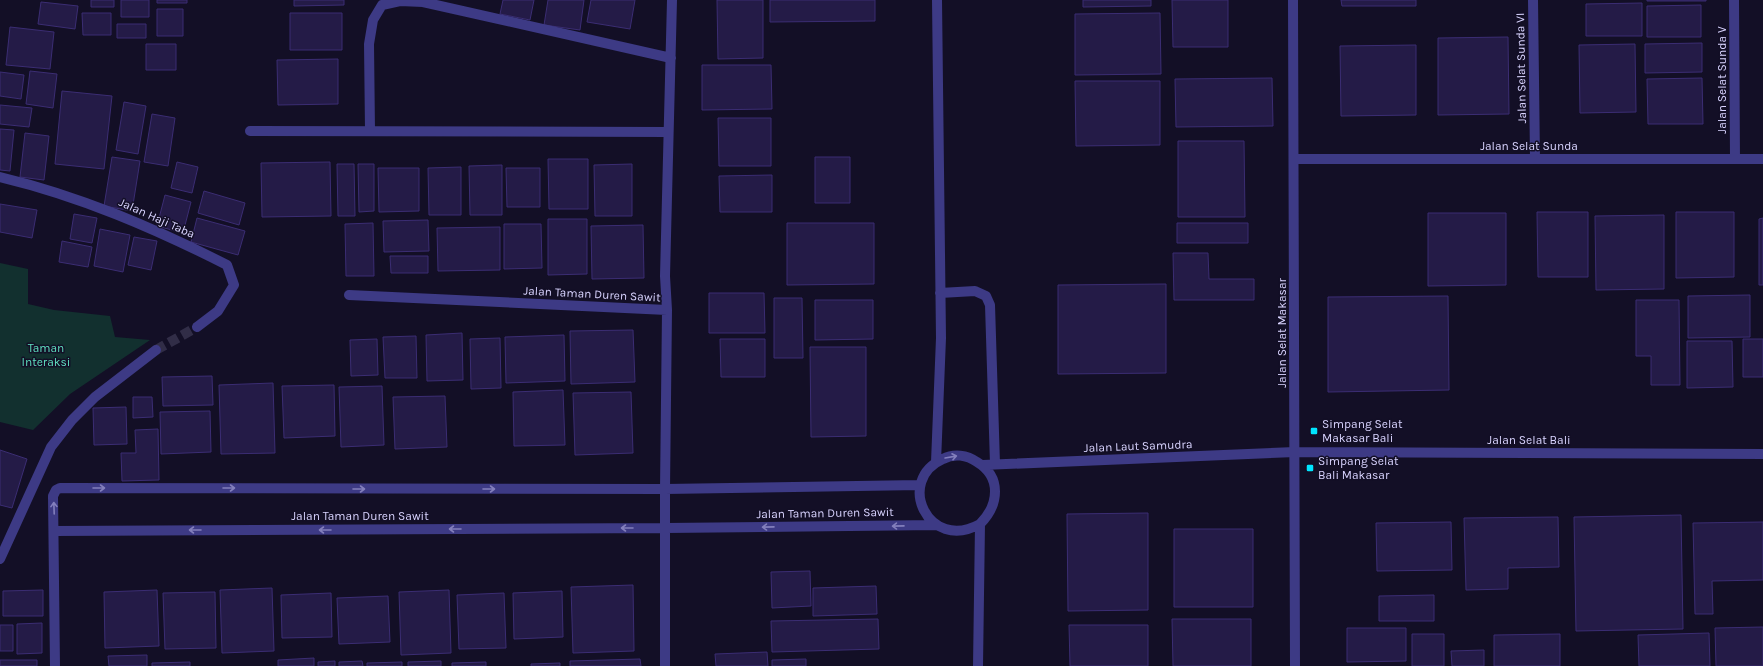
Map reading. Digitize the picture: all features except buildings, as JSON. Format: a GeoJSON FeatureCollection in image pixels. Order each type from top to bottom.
{"type":"FeatureCollection","features":[{"type":"Feature","properties":{"kind":"street","name":"Jalan Taman Duren Sawit"},"geometry":{"type":"LineString","coordinates":[[665,666],[666,528],[664,489],[667,310],[665,276],[672,0]]}},
{"type":"Feature","properties":{"kind":"street"},"geometry":{"type":"LineString","coordinates":[[936,462],[941,338],[937,0]]}},
{"type":"Feature","properties":{"kind":"street","name":"Jalan Selat Makasar"},"geometry":{"type":"LineString","coordinates":[[1293,0],[1295,666]]}},
{"type":"Feature","properties":{"kind":"street","name":"Jalan Selat Sunda VI"},"geometry":{"type":"LineString","coordinates":[[1534,0],[1536,159]]}},
{"type":"Feature","properties":{"kind":"street","name":"Jalan Selat Sunda V"},"geometry":{"type":"LineString","coordinates":[[1734,0],[1735,159]]}},
{"type":"Feature","properties":{"kind":"street"},"geometry":{"type":"LineString","coordinates":[[370,131],[369,44],[373,20],[382,5],[400,1],[423,2],[671,58]]}},
{"type":"Feature","properties":{"kind":"street"},"geometry":{"type":"LineString","coordinates":[[250,131],[668,132]]}},
{"type":"Feature","properties":{"kind":"street","name":"Jalan Selat Sunda"},"geometry":{"type":"LineString","coordinates":[[1294,159],[1763,159]]}},
{"type":"Feature","properties":{"kind":"street","name":"Jalan Haji Taba"},"geometry":{"type":"LineString","coordinates":[[0,177],[34,185],[82,200],[133,221],[227,265],[234,285],[218,311],[197,327]]}},
{"type":"Feature","properties":{"kind":"street"},"geometry":{"type":"LineString","coordinates":[[940,293],[975,291],[986,296],[990,305],[995,464]]}},
{"type":"Feature","properties":{"kind":"street","name":"Jalan Taman Duren Sawit"},"geometry":{"type":"LineString","coordinates":[[349,295],[667,310]]}},
{"type":"Feature","properties":{"kind":"street"},"geometry":{"type":"LineString","coordinates":[[0,559],[51,447],[72,420],[96,396],[156,350]]}},
{"type":"Feature","properties":{"kind":"street","name":"Jalan Selat Bali"},"geometry":{"type":"LineString","coordinates":[[1295,452],[1763,454]]}},
{"type":"Feature","properties":{"kind":"street","name":"Jalan Laut Samudra"},"geometry":{"type":"LineString","coordinates":[[983,465],[1295,452]]}},
{"type":"Feature","properties":{"kind":"street"},"geometry":{"type":"LineString","coordinates":[[960,455],[972,458],[983,465],[990,474],[994,484],[995,495],[993,506],[988,516],[980,524],[970,529],[959,531],[947,530],[928,518],[922,508],[920,486],[926,472],[936,462],[947,456],[960,455]]}},
{"type":"Feature","properties":{"kind":"street"},"geometry":{"type":"LineString","coordinates":[[55,666],[53,496],[56,490],[60,488],[664,489],[920,486]]}},
{"type":"Feature","properties":{"kind":"street"},"geometry":{"type":"LineString","coordinates":[[978,666],[980,524]]}},
{"type":"Feature","properties":{"kind":"street","name":"Jalan Taman Duren Sawit"},"geometry":{"type":"LineString","coordinates":[[54,531],[937,525]]}},
{"type":"Feature","properties":{"kind":"green space","name":"Taman Interaksi"},"geometry":{"type":"Polygon","coordinates":[[[0,263],[28,269],[28,304],[54,310],[110,316],[115,337],[150,340],[70,394],[33,430],[0,422],[0,263]]]}},
{"type":"Feature","properties":{"kind":"tunnel"},"geometry":{"type":"LineString","coordinates":[[156,350],[197,327]]}},
{"type":"Feature","properties":{"kind":"place","name":"Simpang Selat Makasar Bali"},"geometry":{"type":"Point","coordinates":[1314,431]}},
{"type":"Feature","properties":{"kind":"place","name":"Simpang Selat Bali Makasar"},"geometry":{"type":"Point","coordinates":[1310,468]}}]}
